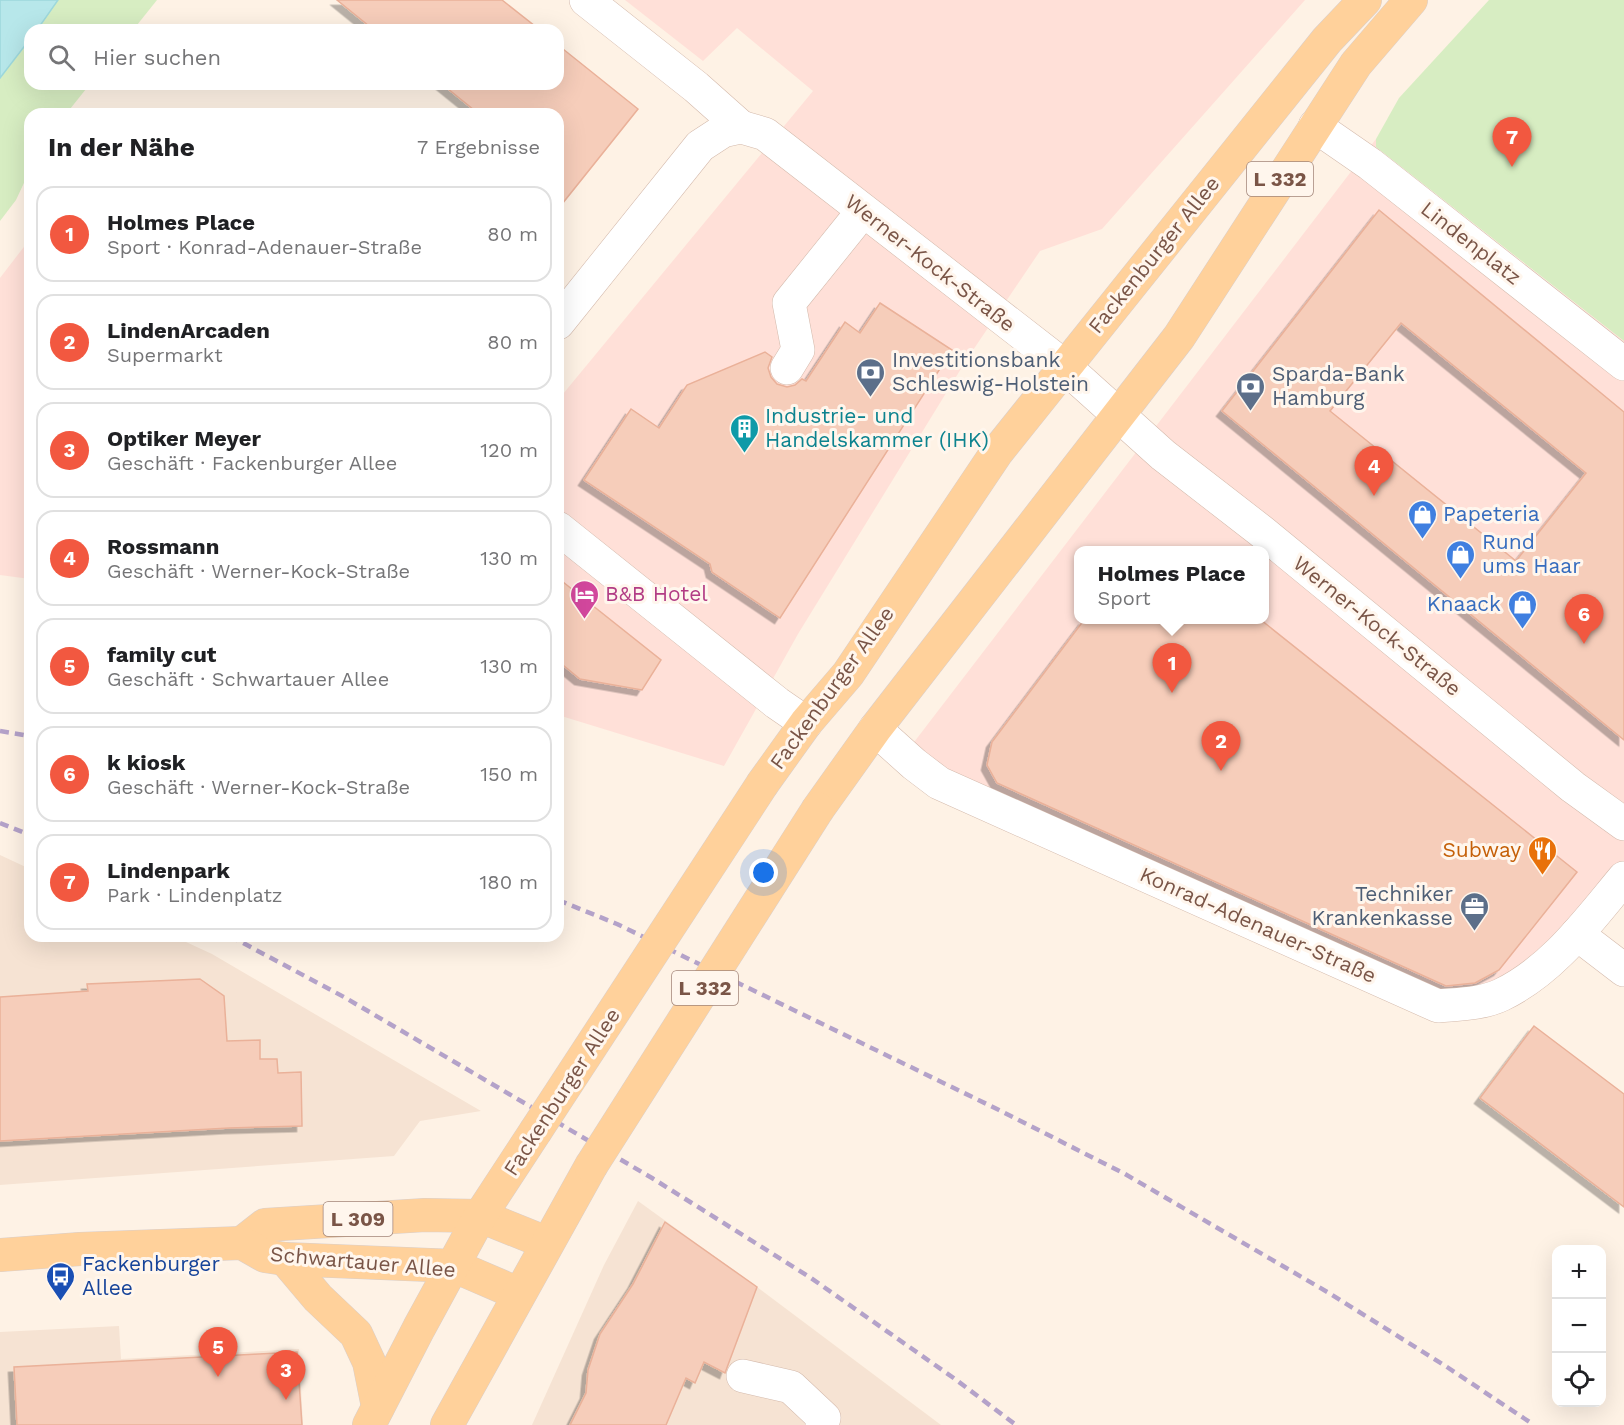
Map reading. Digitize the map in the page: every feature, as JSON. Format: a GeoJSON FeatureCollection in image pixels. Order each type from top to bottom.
{"type":"FeatureCollection","features":[{"type":"Feature","properties":{"kind":"main road","name":"Fackenburger Allee"},"geometry":{"type":"LineString","coordinates":[[374,1416],[480,1216],[763,783],[806,723],[848,674],[997,452],[1327,40],[1365,0]]}},
{"type":"Feature","properties":{"kind":"main road","name":"L 332"},"geometry":{"type":"LineString","coordinates":[[447,1425],[591,1166],[818,809],[875,729],[1179,337],[1363,54],[1411,0]]}},
{"type":"Feature","properties":{"kind":"main road","name":"Schwartauer Allee"},"geometry":{"type":"LineString","coordinates":[[242,1243],[265,1225],[425,1215],[480,1216],[547,1243]]}},
{"type":"Feature","properties":{"kind":"main road","name":"Schwartauer Allee"},"geometry":{"type":"LineString","coordinates":[[0,1255],[80,1249],[242,1243],[265,1256],[285,1259],[454,1266],[519,1294]]}},
{"type":"Feature","properties":{"kind":"main road"},"geometry":{"type":"LineString","coordinates":[[285,1259],[318,1298],[356,1334],[369,1362],[374,1416]]}},
{"type":"Feature","properties":{"kind":"street","name":"Werner-Kock-Straße"},"geometry":{"type":"LineString","coordinates":[[586,0],[696,87],[863,211],[1064,366],[1163,455],[1261,531],[1573,787],[1624,824]]}},
{"type":"Feature","properties":{"kind":"street","name":"Lindenplatz"},"geometry":{"type":"LineString","coordinates":[[1315,126],[1370,164],[1624,364]]}},
{"type":"Feature","properties":{"kind":"street"},"geometry":{"type":"LineString","coordinates":[[564,316],[700,146],[723,131],[753,130]]}},
{"type":"Feature","properties":{"kind":"street"},"geometry":{"type":"LineString","coordinates":[[788,368],[798,350],[789,303],[863,211]]}},
{"type":"Feature","properties":{"kind":"street"},"geometry":{"type":"LineString","coordinates":[[564,533],[767,695],[806,723]]}},
{"type":"Feature","properties":{"kind":"street","name":"Konrad-Adenauer-Straße"},"geometry":{"type":"LineString","coordinates":[[875,729],[939,783],[1438,1006],[1469,1003],[1500,996],[1539,972],[1577,934],[1624,878]]}},
{"type":"Feature","properties":{"kind":"street"},"geometry":{"type":"LineString","coordinates":[[1577,934],[1624,970]]}},
{"type":"Feature","properties":{"kind":"street"},"geometry":{"type":"LineString","coordinates":[[743,1376],[791,1387],[824,1418],[822,1425]]}},
{"type":"Feature","properties":{"kind":"shaded area"},"geometry":{"type":"Polygon","coordinates":[[[625,0],[1305,0],[1102,229],[1040,251],[967,359],[798,634],[724,766],[564,717],[564,393],[813,91],[737,28],[703,61],[625,0]]]}},
{"type":"Feature","properties":{"kind":"shaded area"},"geometry":{"type":"Polygon","coordinates":[[[1376,139],[1376,147],[1380,151],[1624,341],[1624,876],[1539,972],[1438,1006],[908,750],[1376,139]]]}},
{"type":"Feature","properties":{"kind":"shaded area"},"geometry":{"type":"Polygon","coordinates":[[[24,247],[24,578],[0,575],[0,278],[24,247]]]}},
{"type":"Feature","properties":{"kind":"shaded area"},"geometry":{"type":"Polygon","coordinates":[[[0,855],[24,866],[24,942],[186,942],[212,954],[481,1111],[420,1121],[394,1156],[0,1185],[0,855]]]}},
{"type":"Feature","properties":{"kind":"shaded area"},"geometry":{"type":"Polygon","coordinates":[[[638,1201],[941,1425],[532,1425],[604,1265],[638,1201]]]}},
{"type":"Feature","properties":{"kind":"shaded area"},"geometry":{"type":"Polygon","coordinates":[[[119,1326],[121,1359],[299,1349],[303,1425],[0,1425],[0,1332],[119,1326]]]}},
{"type":"Feature","properties":{"kind":"green space"},"geometry":{"type":"Polygon","coordinates":[[[58,0],[157,0],[138,24],[41,24],[58,0]]]}},
{"type":"Feature","properties":{"kind":"green space"},"geometry":{"type":"Polygon","coordinates":[[[1489,0],[1624,0],[1624,341],[1376,147],[1376,139],[1399,98],[1489,0]]]}},
{"type":"Feature","properties":{"kind":"green space"},"geometry":{"type":"Polygon","coordinates":[[[24,47],[24,90],[85,90],[71,108],[24,108],[24,183],[16,200],[0,221],[0,78],[24,47]]]}},
{"type":"Feature","properties":{"kind":"water"},"geometry":{"type":"Polygon","coordinates":[[[0,0],[58,0],[41,24],[24,24],[24,47],[0,78],[0,0]]]}},
{"type":"Feature","properties":{"kind":"building"},"geometry":{"type":"Polygon","coordinates":[[[337,0],[502,0],[532,24],[367,24],[337,0]]]}},
{"type":"Feature","properties":{"kind":"building"},"geometry":{"type":"Polygon","coordinates":[[[564,50],[638,109],[564,202],[564,108],[472,108],[449,90],[564,90],[564,50]]]}},
{"type":"Feature","properties":{"kind":"building"},"geometry":{"type":"Polygon","coordinates":[[[1379,210],[1624,412],[1624,740],[1222,411],[1379,210]],[[1401,323],[1330,411],[1516,561],[1586,473],[1401,323]]]}},
{"type":"Feature","properties":{"kind":"building","name":"Industrie- und Handelskammer (IHK)"},"geometry":{"type":"Polygon","coordinates":[[[880,303],[952,350],[780,618],[712,572],[710,564],[584,480],[631,409],[659,428],[687,385],[765,352],[772,357],[768,368],[777,384],[787,387],[795,385],[802,379],[806,381],[845,322],[860,333],[880,303]]]}},
{"type":"Feature","properties":{"kind":"building","name":"B&B Hotel"},"geometry":{"type":"Polygon","coordinates":[[[564,583],[661,660],[642,690],[580,679],[564,666],[564,583]]]}},
{"type":"Feature","properties":{"kind":"building"},"geometry":{"type":"Polygon","coordinates":[[[1081,624],[1266,624],[1577,872],[1499,970],[1475,983],[1446,986],[997,783],[987,765],[992,742],[1081,624]]]}},
{"type":"Feature","properties":{"kind":"building"},"geometry":{"type":"Polygon","coordinates":[[[200,979],[224,996],[227,1041],[260,1040],[260,1059],[277,1059],[278,1073],[301,1072],[302,1126],[0,1141],[0,997],[88,991],[87,984],[200,979]]]}},
{"type":"Feature","properties":{"kind":"building"},"geometry":{"type":"Polygon","coordinates":[[[1534,1026],[1624,1094],[1624,1207],[1480,1098],[1534,1026]]]}},
{"type":"Feature","properties":{"kind":"building"},"geometry":{"type":"Polygon","coordinates":[[[665,1222],[757,1287],[725,1373],[704,1362],[695,1383],[686,1378],[666,1425],[570,1425],[586,1393],[588,1370],[600,1334],[633,1284],[665,1222]]]}},
{"type":"Feature","properties":{"kind":"building"},"geometry":{"type":"Polygon","coordinates":[[[297,1352],[302,1425],[17,1425],[14,1367],[297,1352]]]}},
{"type":"Feature","properties":{"kind":"railway"},"geometry":{"type":"LineString","coordinates":[[0,731],[24,735]]}},
{"type":"Feature","properties":{"kind":"railway"},"geometry":{"type":"LineString","coordinates":[[0,823],[24,833]]}},
{"type":"Feature","properties":{"kind":"railway"},"geometry":{"type":"LineString","coordinates":[[564,902],[617,924],[1125,1174],[1329,1293],[1534,1425]]}},
{"type":"Feature","properties":{"kind":"railway"},"geometry":{"type":"LineString","coordinates":[[241,942],[344,997],[652,1178],[811,1278],[955,1379],[1016,1425]]}},
{"type":"Feature","properties":{"kind":"place","name":"Lindenpark"},"geometry":{"type":"Point","coordinates":[1512,167]}},
{"type":"Feature","properties":{"kind":"place","name":"Investitionsbank Schleswig-Holstein"},"geometry":{"type":"Point","coordinates":[871,398]}},
{"type":"Feature","properties":{"kind":"place","name":"Sparda-Bank Hamburg"},"geometry":{"type":"Point","coordinates":[1251,412]}},
{"type":"Feature","properties":{"kind":"place","name":"Industrie- und Handelskammer (IHK)"},"geometry":{"type":"Point","coordinates":[744,454]}},
{"type":"Feature","properties":{"kind":"place","name":"Rossmann"},"geometry":{"type":"Point","coordinates":[1374,496]}},
{"type":"Feature","properties":{"kind":"place","name":"Papeteria"},"geometry":{"type":"Point","coordinates":[1422,540]}},
{"type":"Feature","properties":{"kind":"place","name":"Rund ums Haar"},"geometry":{"type":"Point","coordinates":[1461,580]}},
{"type":"Feature","properties":{"kind":"place","name":"B&B Hotel"},"geometry":{"type":"Point","coordinates":[584,620]}},
{"type":"Feature","properties":{"kind":"place","name":"Knaack"},"geometry":{"type":"Point","coordinates":[1522,630]}},
{"type":"Feature","properties":{"kind":"place","name":"k kiosk"},"geometry":{"type":"Point","coordinates":[1584,644]}},
{"type":"Feature","properties":{"kind":"place","name":"Holmes Place"},"geometry":{"type":"Point","coordinates":[1172,693]}},
{"type":"Feature","properties":{"kind":"place","name":"LindenArcaden"},"geometry":{"type":"Point","coordinates":[1221,771]}},
{"type":"Feature","properties":{"kind":"place","name":"Subway"},"geometry":{"type":"Point","coordinates":[1542,876]}},
{"type":"Feature","properties":{"kind":"place","name":"Techniker Krankenkasse"},"geometry":{"type":"Point","coordinates":[1474,932]}},
{"type":"Feature","properties":{"kind":"place","name":"Fackenburger Allee"},"geometry":{"type":"Point","coordinates":[61,1302]}},
{"type":"Feature","properties":{"kind":"place","name":"family cut"},"geometry":{"type":"Point","coordinates":[218,1377]}},
{"type":"Feature","properties":{"kind":"place","name":"Optiker Meyer"},"geometry":{"type":"Point","coordinates":[286,1400]}}]}
